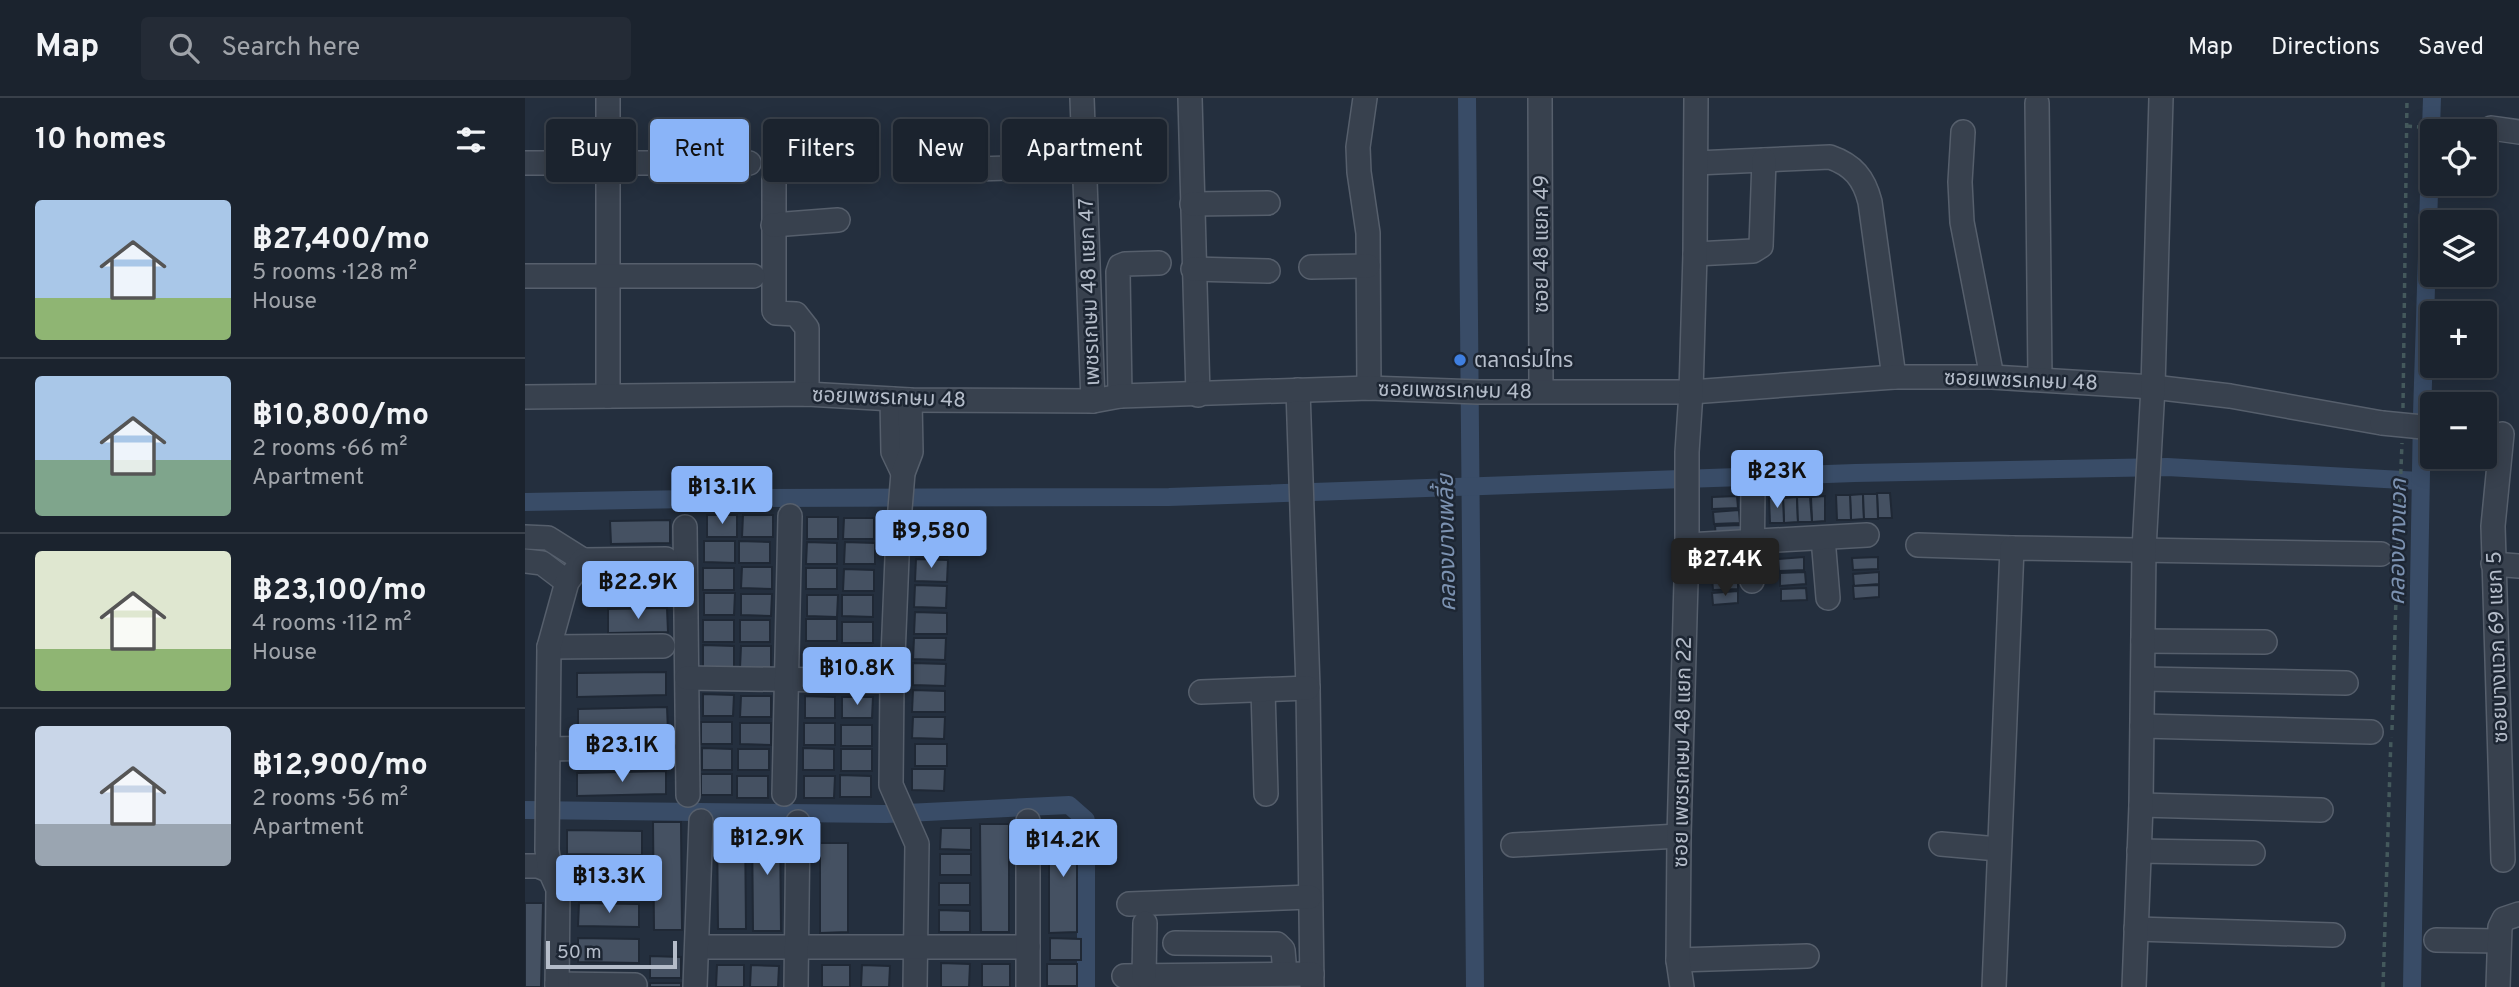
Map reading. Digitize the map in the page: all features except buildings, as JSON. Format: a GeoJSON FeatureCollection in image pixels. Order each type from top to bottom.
{"type":"FeatureCollection","features":[{"type":"Feature","properties":{"kind":"street"},"geometry":{"type":"LineString","coordinates":[[608,98],[608,119]]}},
{"type":"Feature","properties":{"kind":"street","name":"เพชรเกษม 48 แยก 47"},"geometry":{"type":"LineString","coordinates":[[1082,98],[1083,119]]}},
{"type":"Feature","properties":{"kind":"street"},"geometry":{"type":"LineString","coordinates":[[1190,98],[1198,395]]}},
{"type":"Feature","properties":{"kind":"street"},"geometry":{"type":"LineString","coordinates":[[1365,98],[1358,147],[1367,220],[1369,388]]}},
{"type":"Feature","properties":{"kind":"street","name":"ซอย 48 แยก 49"},"geometry":{"type":"LineString","coordinates":[[1540,98],[1541,391]]}},
{"type":"Feature","properties":{"kind":"street","name":"ซอย เพชรเกษม 48 แยก 22"},"geometry":{"type":"LineString","coordinates":[[1682,987],[1678,960],[1679,836],[1687,452],[1695,254],[1696,98]]}},
{"type":"Feature","properties":{"kind":"street"},"geometry":{"type":"LineString","coordinates":[[2134,987],[2141,805],[2144,549],[2153,387],[2161,98]]}},
{"type":"Feature","properties":{"kind":"street"},"geometry":{"type":"LineString","coordinates":[[2037,103],[2040,379]]}},
{"type":"Feature","properties":{"kind":"street"},"geometry":{"type":"LineString","coordinates":[[2497,129],[2519,132]]}},
{"type":"Feature","properties":{"kind":"street"},"geometry":{"type":"LineString","coordinates":[[1963,132],[1960,183],[1962,222],[1992,377]]}},
{"type":"Feature","properties":{"kind":"street"},"geometry":{"type":"LineString","coordinates":[[1696,163],[1830,157],[1853,169],[1861,177],[1870,202],[1894,377]]}},
{"type":"Feature","properties":{"kind":"street"},"geometry":{"type":"LineString","coordinates":[[1695,254],[1753,251],[1761,246],[1764,160]]}},
{"type":"Feature","properties":{"kind":"street"},"geometry":{"type":"LineString","coordinates":[[525,163],[546,163]]}},
{"type":"Feature","properties":{"kind":"street"},"geometry":{"type":"LineString","coordinates":[[608,396],[609,182]]}},
{"type":"Feature","properties":{"kind":"street"},"geometry":{"type":"LineString","coordinates":[[773,182],[774,311],[796,314],[807,328],[807,394]]}},
{"type":"Feature","properties":{"kind":"street","name":"เพชรเกษม 48 แยก 47"},"geometry":{"type":"LineString","coordinates":[[1086,182],[1093,401]]}},
{"type":"Feature","properties":{"kind":"street"},"geometry":{"type":"LineString","coordinates":[[1192,204],[1268,203]]}},
{"type":"Feature","properties":{"kind":"street"},"geometry":{"type":"LineString","coordinates":[[773,225],[838,220]]}},
{"type":"Feature","properties":{"kind":"street"},"geometry":{"type":"LineString","coordinates":[[1120,396],[1118,272],[1120,266],[1125,264],[1159,263]]}},
{"type":"Feature","properties":{"kind":"street"},"geometry":{"type":"LineString","coordinates":[[1311,267],[1368,266]]}},
{"type":"Feature","properties":{"kind":"street"},"geometry":{"type":"LineString","coordinates":[[1193,269],[1268,271]]}},
{"type":"Feature","properties":{"kind":"street"},"geometry":{"type":"LineString","coordinates":[[525,276],[753,276]]}},
{"type":"Feature","properties":{"kind":"street","name":"ซอยเพชรเกษม 48"},"geometry":{"type":"LineString","coordinates":[[525,397],[807,394],[901,400],[1093,401],[1120,396],[1369,388],[1469,392],[1691,392],[1894,377],[1992,377],[2153,387],[2392,418],[2420,425]]}},
{"type":"Feature","properties":{"kind":"street"},"geometry":{"type":"LineString","coordinates":[[1145,923],[1134,976],[1285,974],[1312,980],[1308,688],[1298,390]]}},
{"type":"Feature","properties":{"kind":"street"},"geometry":{"type":"LineString","coordinates":[[901,400],[911,452],[903,473],[898,533],[891,785],[917,844],[915,987]]}},
{"type":"Feature","properties":{"kind":"street","name":"ซอยบางแวก 69 แยก 5"},"geometry":{"type":"LineString","coordinates":[[2502,434],[2493,526],[2493,565],[2509,680],[2510,795],[2503,860]]}},
{"type":"Feature","properties":{"kind":"street"},"geometry":{"type":"LineString","coordinates":[[1752,581],[1753,488]]}},
{"type":"Feature","properties":{"kind":"street"},"geometry":{"type":"LineString","coordinates":[[784,794],[790,516]]}},
{"type":"Feature","properties":{"kind":"street"},"geometry":{"type":"LineString","coordinates":[[685,527],[688,795]]}},
{"type":"Feature","properties":{"kind":"street"},"geometry":{"type":"LineString","coordinates":[[1687,545],[1867,535]]}},
{"type":"Feature","properties":{"kind":"street"},"geometry":{"type":"LineString","coordinates":[[525,537],[548,538],[583,560],[666,559]]}},
{"type":"Feature","properties":{"kind":"street"},"geometry":{"type":"LineString","coordinates":[[1823,538],[1828,598]]}},
{"type":"Feature","properties":{"kind":"street"},"geometry":{"type":"LineString","coordinates":[[1918,545],[2392,553]]}},
{"type":"Feature","properties":{"kind":"street"},"geometry":{"type":"LineString","coordinates":[[1994,987],[2012,548]]}},
{"type":"Feature","properties":{"kind":"street"},"geometry":{"type":"LineString","coordinates":[[583,560],[567,582],[549,647],[547,850],[550,871],[558,889],[557,985],[635,985]]}},
{"type":"Feature","properties":{"kind":"street"},"geometry":{"type":"LineString","coordinates":[[525,561],[542,563],[567,582]]}},
{"type":"Feature","properties":{"kind":"street"},"geometry":{"type":"LineString","coordinates":[[2493,565],[2519,566]]}},
{"type":"Feature","properties":{"kind":"street"},"geometry":{"type":"LineString","coordinates":[[2143,641],[2265,642]]}},
{"type":"Feature","properties":{"kind":"street"},"geometry":{"type":"LineString","coordinates":[[549,647],[663,646]]}},
{"type":"Feature","properties":{"kind":"street"},"geometry":{"type":"LineString","coordinates":[[687,678],[892,681]]}},
{"type":"Feature","properties":{"kind":"street"},"geometry":{"type":"LineString","coordinates":[[2143,679],[2346,683]]}},
{"type":"Feature","properties":{"kind":"street"},"geometry":{"type":"LineString","coordinates":[[1201,692],[1308,688]]}},
{"type":"Feature","properties":{"kind":"street"},"geometry":{"type":"LineString","coordinates":[[1263,690],[1266,794]]}},
{"type":"Feature","properties":{"kind":"street"},"geometry":{"type":"LineString","coordinates":[[2141,726],[2371,732]]}},
{"type":"Feature","properties":{"kind":"street"},"geometry":{"type":"LineString","coordinates":[[548,749],[664,747]]}},
{"type":"Feature","properties":{"kind":"street"},"geometry":{"type":"LineString","coordinates":[[2141,805],[2321,810]]}},
{"type":"Feature","properties":{"kind":"street"},"geometry":{"type":"LineString","coordinates":[[695,987],[701,821]]}},
{"type":"Feature","properties":{"kind":"street"},"geometry":{"type":"LineString","coordinates":[[1028,821],[1028,987]]}},
{"type":"Feature","properties":{"kind":"street"},"geometry":{"type":"LineString","coordinates":[[796,987],[798,822]]}},
{"type":"Feature","properties":{"kind":"street"},"geometry":{"type":"LineString","coordinates":[[1513,845],[1679,836]]}},
{"type":"Feature","properties":{"kind":"street"},"geometry":{"type":"LineString","coordinates":[[1941,844],[1998,849]]}},
{"type":"Feature","properties":{"kind":"street"},"geometry":{"type":"LineString","coordinates":[[2139,851],[2253,853]]}},
{"type":"Feature","properties":{"kind":"street"},"geometry":{"type":"LineString","coordinates":[[525,866],[538,866],[550,871],[641,875]]}},
{"type":"Feature","properties":{"kind":"street"},"geometry":{"type":"LineString","coordinates":[[1129,904],[1310,897]]}},
{"type":"Feature","properties":{"kind":"street"},"geometry":{"type":"LineString","coordinates":[[2498,987],[2498,941],[2502,922],[2519,914]]}},
{"type":"Feature","properties":{"kind":"street"},"geometry":{"type":"LineString","coordinates":[[2136,929],[2333,935]]}},
{"type":"Feature","properties":{"kind":"street"},"geometry":{"type":"LineString","coordinates":[[2436,940],[2498,941]]}},
{"type":"Feature","properties":{"kind":"street"},"geometry":{"type":"LineString","coordinates":[[1175,943],[1277,944],[1283,950],[1285,974]]}},
{"type":"Feature","properties":{"kind":"street"},"geometry":{"type":"LineString","coordinates":[[697,947],[1028,947]]}},
{"type":"Feature","properties":{"kind":"street"},"geometry":{"type":"LineString","coordinates":[[1678,960],[1807,956]]}},
{"type":"Feature","properties":{"kind":"path"},"geometry":{"type":"LineString","coordinates":[[2392,418],[2407,98]]}},
{"type":"Feature","properties":{"kind":"path"},"geometry":{"type":"LineString","coordinates":[[2407,125],[2420,126]]}},
{"type":"Feature","properties":{"kind":"path"},"geometry":{"type":"LineString","coordinates":[[2383,987],[2392,553],[2399,517],[2402,442]]}},
{"type":"Feature","properties":{"kind":"waterway","name":"คลองบางเพลี้ย"},"geometry":{"type":"LineString","coordinates":[[1467,98],[1475,987]]}},
{"type":"Feature","properties":{"kind":"waterway","name":"คลองบางแวก"},"geometry":{"type":"LineString","coordinates":[[2412,987],[2422,414],[2432,98]]}},
{"type":"Feature","properties":{"kind":"waterway","name":"คลองบางเพลี้ย"},"geometry":{"type":"LineString","coordinates":[[525,502],[743,498],[1169,497],[1855,473],[2167,467],[2420,481]]}},
{"type":"Feature","properties":{"kind":"waterway"},"geometry":{"type":"LineString","coordinates":[[525,810],[886,814],[1069,805],[1086,820],[1086,987]]}},
{"type":"Feature","properties":{"kind":"place","name":"ตลาดร่มไทร"},"geometry":{"type":"Point","coordinates":[1460,360]}}]}
